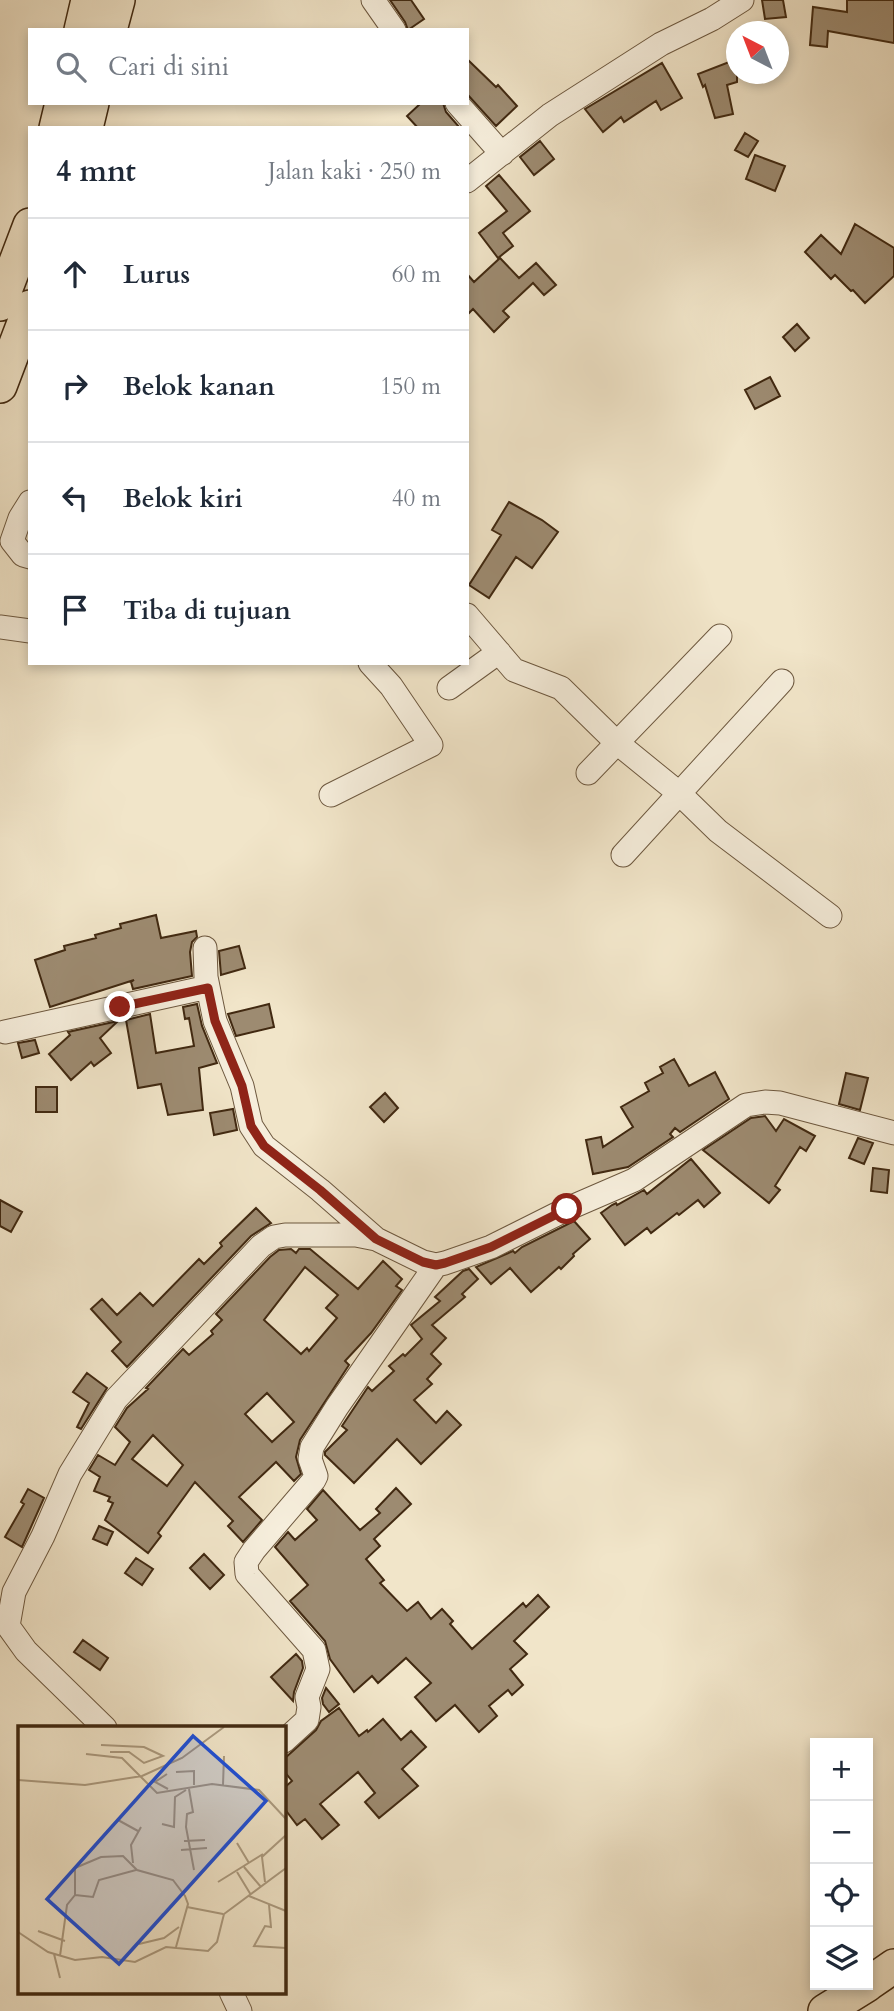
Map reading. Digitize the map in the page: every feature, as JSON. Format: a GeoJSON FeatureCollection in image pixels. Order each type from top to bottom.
{"type":"FeatureCollection","features":[{"type":"Feature","properties":{"kind":"highway"},"geometry":{"type":"LineString","coordinates":[[81,28],[88,0]]}},
{"type":"Feature","properties":{"kind":"highway"},"geometry":{"type":"LineString","coordinates":[[111,28],[118,0]]}},
{"type":"Feature","properties":{"kind":"highway"},"geometry":{"type":"LineString","coordinates":[[56,126],[62,105]]}},
{"type":"Feature","properties":{"kind":"highway"},"geometry":{"type":"LineString","coordinates":[[86,126],[92,105]]}},
{"type":"Feature","properties":{"kind":"highway"},"geometry":{"type":"LineString","coordinates":[[0,304],[28,230]]}},
{"type":"Feature","properties":{"kind":"highway"},"geometry":{"type":"LineString","coordinates":[[0,386],[28,312]]}},
{"type":"Feature","properties":{"kind":"highway"},"geometry":{"type":"LineString","coordinates":[[873,1980],[894,1966]]}},
{"type":"Feature","properties":{"kind":"highway"},"geometry":{"type":"LineString","coordinates":[[825,2011],[858,1990]]}},
{"type":"Feature","properties":{"kind":"street"},"geometry":{"type":"LineString","coordinates":[[373,0],[393,28]]}},
{"type":"Feature","properties":{"kind":"street"},"geometry":{"type":"LineString","coordinates":[[469,179],[550,115],[661,44],[712,19],[742,0]]}},
{"type":"Feature","properties":{"kind":"street"},"geometry":{"type":"LineString","coordinates":[[459,105],[502,153]]}},
{"type":"Feature","properties":{"kind":"street"},"geometry":{"type":"LineString","coordinates":[[28,505],[12,541],[23,555],[28,556]]}},
{"type":"Feature","properties":{"kind":"street"},"geometry":{"type":"LineString","coordinates":[[469,617],[514,670],[561,688],[616,742],[680,794],[718,831],[830,916]]}},
{"type":"Feature","properties":{"kind":"street"},"geometry":{"type":"LineString","coordinates":[[0,627],[28,631]]}},
{"type":"Feature","properties":{"kind":"street"},"geometry":{"type":"LineString","coordinates":[[588,773],[720,636]]}},
{"type":"Feature","properties":{"kind":"street"},"geometry":{"type":"LineString","coordinates":[[449,688],[499,652]]}},
{"type":"Feature","properties":{"kind":"street"},"geometry":{"type":"LineString","coordinates":[[331,795],[431,745],[391,686],[372,665]]}},
{"type":"Feature","properties":{"kind":"street"},"geometry":{"type":"LineString","coordinates":[[623,855],[782,681]]}},
{"type":"Feature","properties":{"kind":"street"},"geometry":{"type":"LineString","coordinates":[[205,948],[206,977],[215,1021],[242,1086],[251,1126],[264,1146],[376,1239]]}},
{"type":"Feature","properties":{"kind":"street"},"geometry":{"type":"LineString","coordinates":[[5,1032],[208,988]]}},
{"type":"Feature","properties":{"kind":"street"},"geometry":{"type":"LineString","coordinates":[[104,1726],[26,1651],[8,1626],[14,1592],[43,1536],[70,1474],[116,1399],[261,1246],[274,1237],[285,1235],[356,1235],[376,1239],[423,1262],[436,1265],[452,1261],[491,1247],[567,1209],[634,1180],[746,1105],[780,1103],[894,1133]]}},
{"type":"Feature","properties":{"kind":"street"},"geometry":{"type":"LineString","coordinates":[[285,1740],[307,1720],[307,1697],[318,1669],[314,1650],[247,1574],[246,1562],[314,1480],[316,1476],[310,1459],[312,1447],[436,1265]]}},
{"type":"Feature","properties":{"kind":"street"},"geometry":{"type":"LineString","coordinates":[[232,1994],[240,2011]]}},
{"type":"Feature","properties":{"kind":"building"},"geometry":{"type":"Polygon","coordinates":[[[390,0],[411,0],[424,19],[411,28],[407,28],[390,0]]]}},
{"type":"Feature","properties":{"kind":"building"},"geometry":{"type":"Polygon","coordinates":[[[762,0],[783,0],[786,17],[765,19],[762,0]]]}},
{"type":"Feature","properties":{"kind":"building"},"geometry":{"type":"Polygon","coordinates":[[[847,0],[894,0],[894,43],[828,31],[827,47],[810,45],[813,7],[847,12],[847,0]]]}},
{"type":"Feature","properties":{"kind":"building"},"geometry":{"type":"Polygon","coordinates":[[[469,61],[496,87],[498,85],[517,106],[496,126],[469,96],[469,61]]]}},
{"type":"Feature","properties":{"kind":"building"},"geometry":{"type":"Polygon","coordinates":[[[662,63],[682,98],[661,110],[656,101],[624,122],[621,117],[603,132],[585,109],[662,63]]]}},
{"type":"Feature","properties":{"kind":"building"},"geometry":{"type":"Polygon","coordinates":[[[726,63],[726,84],[730,84],[727,85],[733,114],[715,118],[705,85],[703,87],[698,74],[726,63]]]}},
{"type":"Feature","properties":{"kind":"building"},"geometry":{"type":"Polygon","coordinates":[[[419,105],[444,105],[458,126],[416,126],[407,116],[419,105]]]}},
{"type":"Feature","properties":{"kind":"building"},"geometry":{"type":"Polygon","coordinates":[[[745,133],[758,141],[748,157],[735,150],[745,133]]]}},
{"type":"Feature","properties":{"kind":"building"},"geometry":{"type":"Polygon","coordinates":[[[540,141],[554,159],[534,175],[520,157],[540,141]]]}},
{"type":"Feature","properties":{"kind":"building"},"geometry":{"type":"Polygon","coordinates":[[[755,155],[785,166],[775,191],[746,179],[755,155]]]}},
{"type":"Feature","properties":{"kind":"building"},"geometry":{"type":"Polygon","coordinates":[[[499,175],[530,211],[503,233],[513,246],[498,258],[479,233],[507,211],[486,186],[499,175]]]}},
{"type":"Feature","properties":{"kind":"building"},"geometry":{"type":"Polygon","coordinates":[[[855,224],[894,248],[894,276],[865,303],[835,275],[831,279],[805,252],[821,235],[841,254],[855,224]]]}},
{"type":"Feature","properties":{"kind":"building"},"geometry":{"type":"Polygon","coordinates":[[[500,258],[519,278],[536,263],[556,285],[544,295],[533,283],[503,311],[509,317],[494,332],[473,309],[469,313],[469,276],[474,282],[500,258]]]}},
{"type":"Feature","properties":{"kind":"building"},"geometry":{"type":"Polygon","coordinates":[[[797,324],[809,338],[795,351],[783,337],[797,324]]]}},
{"type":"Feature","properties":{"kind":"building"},"geometry":{"type":"Polygon","coordinates":[[[770,377],[780,396],[755,409],[745,390],[770,377]]]}},
{"type":"Feature","properties":{"kind":"building"},"geometry":{"type":"Polygon","coordinates":[[[509,502],[558,532],[532,568],[516,557],[489,598],[469,585],[501,535],[492,530],[509,502]]]}},
{"type":"Feature","properties":{"kind":"building"},"geometry":{"type":"Polygon","coordinates":[[[156,915],[161,938],[196,931],[197,937],[192,942],[190,952],[192,976],[133,989],[131,982],[134,980],[50,1007],[35,960],[65,950],[64,946],[121,928],[120,924],[156,915]]]}},
{"type":"Feature","properties":{"kind":"building"},"geometry":{"type":"Polygon","coordinates":[[[239,946],[245,968],[221,975],[219,951],[239,946]]]}},
{"type":"Feature","properties":{"kind":"building"},"geometry":{"type":"Polygon","coordinates":[[[197,1004],[202,1026],[217,1063],[199,1068],[203,1110],[168,1115],[161,1084],[138,1088],[126,1020],[150,1014],[156,1053],[194,1046],[189,1018],[185,1019],[183,1007],[197,1004]]]}},
{"type":"Feature","properties":{"kind":"building"},"geometry":{"type":"Polygon","coordinates":[[[269,1004],[274,1027],[236,1036],[228,1014],[269,1004]]]}},
{"type":"Feature","properties":{"kind":"building"},"geometry":{"type":"Polygon","coordinates":[[[118,1021],[100,1038],[111,1053],[94,1066],[91,1062],[71,1080],[49,1054],[70,1035],[68,1032],[118,1021]]]}},
{"type":"Feature","properties":{"kind":"building"},"geometry":{"type":"Polygon","coordinates":[[[35,1040],[39,1053],[22,1058],[18,1043],[35,1040]]]}},
{"type":"Feature","properties":{"kind":"building"},"geometry":{"type":"Polygon","coordinates":[[[674,1059],[689,1086],[715,1072],[729,1099],[680,1132],[675,1128],[670,1134],[673,1137],[628,1167],[593,1174],[586,1140],[601,1137],[603,1147],[633,1127],[621,1107],[649,1091],[645,1083],[663,1073],[660,1067],[674,1059]]]}},
{"type":"Feature","properties":{"kind":"building"},"geometry":{"type":"Polygon","coordinates":[[[846,1073],[868,1078],[860,1110],[839,1104],[846,1073]]]}},
{"type":"Feature","properties":{"kind":"building"},"geometry":{"type":"Polygon","coordinates":[[[36,1087],[57,1087],[57,1112],[36,1112],[36,1087]]]}},
{"type":"Feature","properties":{"kind":"building"},"geometry":{"type":"Polygon","coordinates":[[[385,1093],[398,1108],[384,1122],[370,1107],[385,1093]]]}},
{"type":"Feature","properties":{"kind":"building"},"geometry":{"type":"Polygon","coordinates":[[[233,1109],[237,1130],[214,1135],[210,1113],[233,1109]]]}},
{"type":"Feature","properties":{"kind":"building"},"geometry":{"type":"Polygon","coordinates":[[[765,1116],[776,1131],[784,1119],[815,1136],[806,1151],[800,1147],[775,1186],[780,1190],[769,1203],[703,1150],[751,1118],[765,1116]]]}},
{"type":"Feature","properties":{"kind":"building"},"geometry":{"type":"Polygon","coordinates":[[[858,1138],[873,1143],[864,1164],[849,1158],[858,1138]]]}},
{"type":"Feature","properties":{"kind":"building"},"geometry":{"type":"Polygon","coordinates":[[[691,1159],[720,1193],[704,1207],[698,1200],[651,1233],[647,1228],[625,1245],[601,1213],[644,1190],[647,1194],[691,1159]]]}},
{"type":"Feature","properties":{"kind":"building"},"geometry":{"type":"Polygon","coordinates":[[[873,1168],[889,1170],[887,1193],[871,1191],[873,1168]]]}},
{"type":"Feature","properties":{"kind":"building"},"geometry":{"type":"Polygon","coordinates":[[[0,1200],[22,1212],[11,1232],[0,1226],[0,1200]]]}},
{"type":"Feature","properties":{"kind":"building"},"geometry":{"type":"Polygon","coordinates":[[[256,1208],[271,1223],[251,1236],[127,1367],[112,1351],[121,1342],[91,1309],[102,1299],[117,1315],[140,1293],[153,1306],[199,1259],[204,1264],[222,1246],[220,1243],[256,1208]]]}},
{"type":"Feature","properties":{"kind":"building"},"geometry":{"type":"Polygon","coordinates":[[[574,1221],[590,1239],[561,1269],[559,1267],[531,1292],[510,1268],[491,1284],[476,1267],[513,1251],[515,1253],[574,1221]]]}},
{"type":"Feature","properties":{"kind":"building"},"geometry":{"type":"Polygon","coordinates":[[[291,1249],[296,1253],[299,1249],[310,1249],[358,1289],[383,1261],[402,1279],[396,1286],[402,1290],[371,1333],[345,1361],[349,1365],[300,1440],[296,1457],[301,1474],[294,1481],[276,1462],[239,1497],[262,1520],[243,1542],[228,1526],[233,1521],[195,1482],[158,1533],[161,1536],[148,1553],[105,1520],[113,1503],[108,1501],[110,1497],[94,1491],[100,1477],[89,1470],[98,1455],[115,1465],[130,1442],[115,1427],[127,1408],[148,1389],[146,1388],[183,1349],[189,1355],[213,1334],[211,1331],[222,1320],[216,1314],[279,1250],[291,1249]],[[305,1267],[264,1320],[301,1354],[307,1348],[309,1351],[337,1318],[326,1308],[338,1295],[305,1267]],[[267,1393],[245,1414],[272,1442],[294,1422],[267,1393]],[[153,1435],[132,1459],[167,1486],[183,1465],[153,1435]]]}},
{"type":"Feature","properties":{"kind":"building"},"geometry":{"type":"Polygon","coordinates":[[[469,1269],[478,1279],[462,1294],[465,1297],[432,1325],[446,1338],[431,1354],[441,1364],[427,1379],[432,1384],[414,1400],[436,1423],[447,1411],[461,1425],[421,1464],[397,1439],[354,1483],[325,1452],[347,1430],[342,1426],[368,1387],[372,1391],[394,1371],[389,1366],[403,1354],[405,1356],[422,1339],[411,1325],[440,1301],[435,1297],[463,1271],[469,1269]]]}},
{"type":"Feature","properties":{"kind":"building"},"geometry":{"type":"Polygon","coordinates":[[[87,1373],[107,1388],[81,1429],[77,1427],[89,1403],[73,1392],[87,1373]]]}},
{"type":"Feature","properties":{"kind":"building"},"geometry":{"type":"Polygon","coordinates":[[[396,1488],[411,1504],[374,1539],[380,1546],[366,1559],[384,1580],[380,1583],[407,1611],[418,1602],[431,1619],[442,1609],[453,1621],[450,1624],[472,1649],[523,1603],[526,1607],[538,1595],[549,1607],[514,1641],[527,1654],[510,1669],[523,1685],[512,1695],[508,1690],[489,1706],[497,1716],[479,1732],[455,1705],[436,1721],[415,1697],[431,1683],[406,1658],[378,1683],[372,1676],[354,1692],[330,1659],[325,1641],[290,1601],[308,1585],[275,1547],[288,1532],[295,1540],[317,1520],[307,1509],[323,1490],[360,1530],[380,1513],[376,1509],[396,1488]]]}},
{"type":"Feature","properties":{"kind":"building"},"geometry":{"type":"Polygon","coordinates":[[[28,1489],[44,1498],[22,1547],[5,1537],[24,1504],[21,1502],[28,1489]]]}},
{"type":"Feature","properties":{"kind":"building"},"geometry":{"type":"Polygon","coordinates":[[[99,1526],[113,1532],[107,1545],[93,1539],[99,1526]]]}},
{"type":"Feature","properties":{"kind":"building"},"geometry":{"type":"Polygon","coordinates":[[[204,1554],[224,1575],[210,1589],[190,1568],[204,1554]]]}},
{"type":"Feature","properties":{"kind":"building"},"geometry":{"type":"Polygon","coordinates":[[[136,1558],[153,1569],[142,1585],[125,1573],[136,1558]]]}},
{"type":"Feature","properties":{"kind":"building"},"geometry":{"type":"Polygon","coordinates":[[[83,1640],[108,1658],[100,1670],[74,1652],[83,1640]]]}},
{"type":"Feature","properties":{"kind":"building"},"geometry":{"type":"Polygon","coordinates":[[[296,1654],[302,1661],[303,1668],[293,1701],[271,1677],[296,1654]]]}},
{"type":"Feature","properties":{"kind":"building"},"geometry":{"type":"Polygon","coordinates":[[[326,1688],[339,1704],[329,1712],[322,1698],[326,1688]]]}},
{"type":"Feature","properties":{"kind":"building"},"geometry":{"type":"Polygon","coordinates":[[[339,1708],[359,1736],[383,1719],[401,1740],[411,1731],[426,1747],[402,1769],[418,1786],[379,1818],[365,1802],[375,1793],[358,1772],[320,1804],[339,1825],[322,1839],[305,1819],[297,1825],[285,1809],[285,1787],[292,1781],[285,1772],[285,1758],[316,1730],[321,1721],[339,1708]]]}},
{"type":"Feature","properties":{"kind":"route"},"geometry":{"type":"LineString","coordinates":[[120,1007],[208,988],[215,1021],[242,1086],[251,1126],[264,1146],[376,1239],[423,1262],[436,1265],[459,1259],[491,1247],[567,1209]]}}]}
